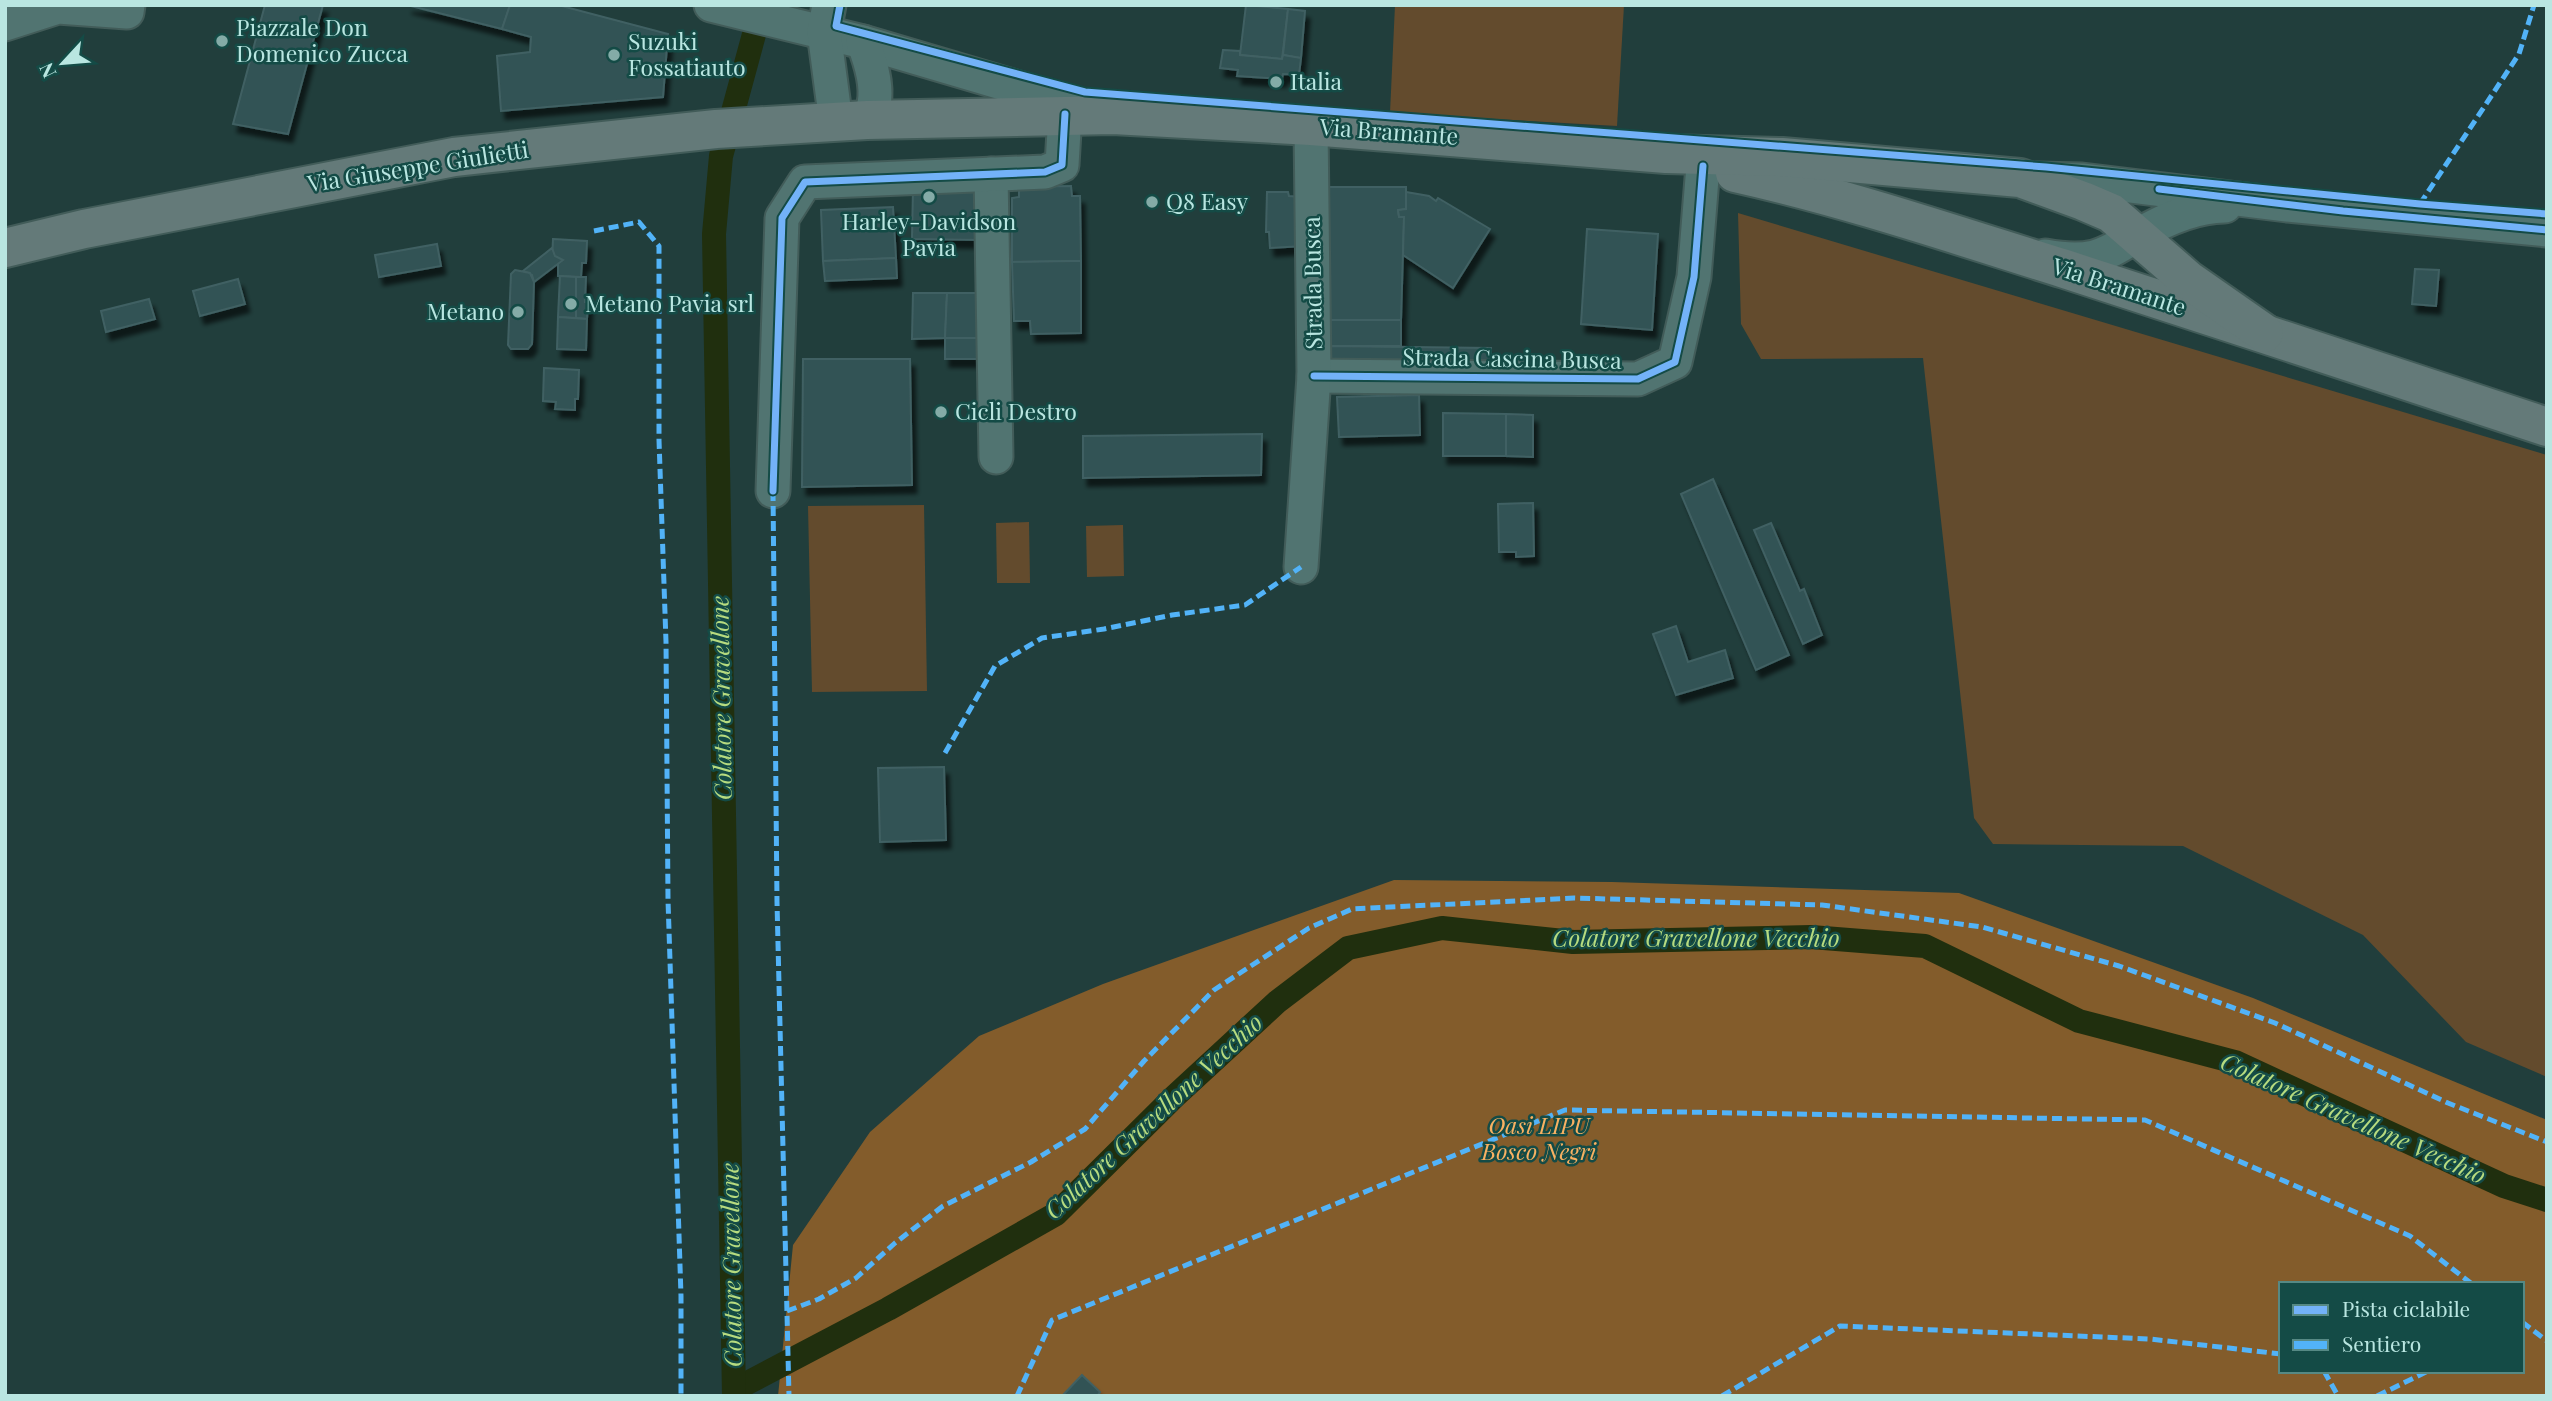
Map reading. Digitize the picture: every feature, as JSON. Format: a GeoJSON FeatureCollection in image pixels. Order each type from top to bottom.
{"type":"FeatureCollection","features":[{"type":"Feature","properties":{"kind":"main road","name":"Via Bramante"},"geometry":{"type":"LineString","coordinates":[[851,121],[1113,115],[1311,126],[1666,154],[1782,157],[2020,178],[2111,213],[2188,280],[2264,333]]}},
{"type":"Feature","properties":{"kind":"main road","name":"Via Giuseppe Giulietti"},"geometry":{"type":"LineString","coordinates":[[5,248],[111,224],[454,157],[716,129],[851,121]]}},
{"type":"Feature","properties":{"kind":"main road","name":"Via Bramante"},"geometry":{"type":"LineString","coordinates":[[1666,154],[1703,166],[1782,183],[1974,240],[2547,427]]}},
{"type":"Feature","properties":{"kind":"street"},"geometry":{"type":"LineString","coordinates":[[5,24],[58,8],[127,12],[128,5]]}},
{"type":"Feature","properties":{"kind":"street","name":"Via Bramante"},"geometry":{"type":"LineString","coordinates":[[711,5],[792,25],[827,19],[863,42],[1113,115]]}},
{"type":"Feature","properties":{"kind":"street"},"geometry":{"type":"LineString","coordinates":[[827,19],[851,121],[874,104],[871,62],[863,42]]}},
{"type":"Feature","properties":{"kind":"street"},"geometry":{"type":"LineString","coordinates":[[773,491],[782,218],[805,182],[1045,172],[1062,165],[1065,114]]}},
{"type":"Feature","properties":{"kind":"street","name":"Strada Busca"},"geometry":{"type":"LineString","coordinates":[[1301,566],[1314,376],[1311,126]]}},
{"type":"Feature","properties":{"kind":"street","name":"Strada Cascina Busca"},"geometry":{"type":"LineString","coordinates":[[1314,376],[1638,379],[1675,362],[1694,277],[1703,166]]}},
{"type":"Feature","properties":{"kind":"street"},"geometry":{"type":"LineString","coordinates":[[991,174],[996,457]]}},
{"type":"Feature","properties":{"kind":"street","name":"Via Bramante"},"geometry":{"type":"LineString","coordinates":[[2020,178],[2082,180],[2287,205],[2547,230]]}},
{"type":"Feature","properties":{"kind":"street","name":"Via Bramante"},"geometry":{"type":"LineString","coordinates":[[1974,240],[2065,260],[2094,257],[2167,220],[2198,209],[2287,205]]}},
{"type":"Feature","properties":{"kind":"shaded area"},"geometry":{"type":"Polygon","coordinates":[[[1395,5],[1624,5],[1617,126],[1390,113],[1395,5]]]}},
{"type":"Feature","properties":{"kind":"shaded area"},"geometry":{"type":"Polygon","coordinates":[[[1738,213],[2547,455],[2547,1077],[2466,1042],[2363,935],[2183,846],[1993,844],[1974,818],[1923,358],[1761,359],[1741,324],[1738,213]]]}},
{"type":"Feature","properties":{"kind":"shaded area"},"geometry":{"type":"Polygon","coordinates":[[[924,505],[927,691],[812,692],[808,506],[924,505]]]}},
{"type":"Feature","properties":{"kind":"shaded area"},"geometry":{"type":"Polygon","coordinates":[[[1029,522],[1030,583],[997,583],[996,523],[1029,522]]]}},
{"type":"Feature","properties":{"kind":"shaded area"},"geometry":{"type":"Polygon","coordinates":[[[1123,525],[1124,576],[1087,577],[1086,526],[1123,525]]]}},
{"type":"Feature","properties":{"kind":"green space","name":"Oasi LIPU Bosco Negri"},"geometry":{"type":"Polygon","coordinates":[[[1394,880],[1612,882],[1959,893],[2253,998],[2547,1120],[2547,1396],[778,1396],[793,1245],[870,1132],[979,1036],[1103,984],[1394,880]]]}},
{"type":"Feature","properties":{"kind":"building"},"geometry":{"type":"Polygon","coordinates":[[[265,5],[323,5],[288,134],[233,124],[265,5]]]}},
{"type":"Feature","properties":{"kind":"building"},"geometry":{"type":"Polygon","coordinates":[[[407,5],[510,5],[502,29],[407,5]]]}},
{"type":"Feature","properties":{"kind":"building"},"geometry":{"type":"Polygon","coordinates":[[[510,5],[558,5],[668,34],[663,97],[501,111],[497,56],[530,52],[531,37],[502,29],[510,5]]]}},
{"type":"Feature","properties":{"kind":"building"},"geometry":{"type":"Polygon","coordinates":[[[1246,5],[1288,9],[1282,59],[1240,55],[1246,5]]]}},
{"type":"Feature","properties":{"kind":"building"},"geometry":{"type":"Polygon","coordinates":[[[1288,9],[1305,11],[1301,58],[1283,55],[1288,9]]]}},
{"type":"Feature","properties":{"kind":"building"},"geometry":{"type":"Polygon","coordinates":[[[1223,50],[1240,51],[1240,55],[1282,59],[1283,55],[1301,58],[1299,75],[1283,74],[1282,79],[1237,76],[1238,70],[1220,68],[1223,50]]]}},
{"type":"Feature","properties":{"kind":"building"},"geometry":{"type":"Polygon","coordinates":[[[984,186],[982,240],[912,239],[913,188],[984,186]]]}},
{"type":"Feature","properties":{"kind":"building"},"geometry":{"type":"Polygon","coordinates":[[[1071,186],[1072,196],[1080,196],[1081,261],[1012,262],[1012,198],[1019,197],[1019,187],[1071,186]]]}},
{"type":"Feature","properties":{"kind":"building"},"geometry":{"type":"Polygon","coordinates":[[[1327,187],[1406,187],[1406,209],[1398,210],[1399,217],[1404,217],[1401,320],[1326,320],[1327,187]]]}},
{"type":"Feature","properties":{"kind":"building"},"geometry":{"type":"Polygon","coordinates":[[[1267,192],[1288,192],[1289,196],[1301,197],[1304,246],[1270,248],[1269,232],[1266,232],[1267,192]]]}},
{"type":"Feature","properties":{"kind":"building"},"geometry":{"type":"Polygon","coordinates":[[[1406,192],[1429,196],[1436,201],[1438,198],[1490,229],[1453,288],[1403,255],[1404,217],[1399,217],[1398,210],[1406,209],[1406,192]]]}},
{"type":"Feature","properties":{"kind":"building"},"geometry":{"type":"Polygon","coordinates":[[[893,207],[896,258],[823,261],[821,210],[893,207]]]}},
{"type":"Feature","properties":{"kind":"building"},"geometry":{"type":"Polygon","coordinates":[[[1587,229],[1658,234],[1652,330],[1581,324],[1587,229]]]}},
{"type":"Feature","properties":{"kind":"building"},"geometry":{"type":"Polygon","coordinates":[[[553,239],[587,241],[586,263],[582,263],[581,277],[558,276],[558,260],[552,260],[553,239]]]}},
{"type":"Feature","properties":{"kind":"building"},"geometry":{"type":"Polygon","coordinates":[[[437,244],[441,266],[379,277],[375,255],[437,244]]]}},
{"type":"Feature","properties":{"kind":"building"},"geometry":{"type":"Polygon","coordinates":[[[552,248],[555,256],[563,260],[534,282],[532,275],[523,271],[552,248]]]}},
{"type":"Feature","properties":{"kind":"building"},"geometry":{"type":"Polygon","coordinates":[[[896,258],[897,278],[825,281],[823,261],[896,258]]]}},
{"type":"Feature","properties":{"kind":"building"},"geometry":{"type":"Polygon","coordinates":[[[1081,261],[1081,333],[1031,334],[1030,321],[1014,321],[1012,262],[1081,261]]]}},
{"type":"Feature","properties":{"kind":"building"},"geometry":{"type":"Polygon","coordinates":[[[2415,269],[2439,270],[2436,306],[2412,304],[2415,269]]]}},
{"type":"Feature","properties":{"kind":"building"},"geometry":{"type":"Polygon","coordinates":[[[515,270],[530,273],[534,282],[532,344],[528,349],[511,349],[508,345],[511,274],[515,270]]]}},
{"type":"Feature","properties":{"kind":"building"},"geometry":{"type":"Polygon","coordinates":[[[560,276],[576,277],[576,318],[558,317],[560,276]]]}},
{"type":"Feature","properties":{"kind":"building"},"geometry":{"type":"Polygon","coordinates":[[[576,277],[586,277],[587,319],[576,318],[576,277]]]}},
{"type":"Feature","properties":{"kind":"building"},"geometry":{"type":"Polygon","coordinates":[[[238,279],[245,304],[200,316],[193,291],[238,279]]]}},
{"type":"Feature","properties":{"kind":"building"},"geometry":{"type":"Polygon","coordinates":[[[913,293],[947,293],[945,338],[912,339],[913,293]]]}},
{"type":"Feature","properties":{"kind":"building"},"geometry":{"type":"Polygon","coordinates":[[[947,293],[981,293],[982,338],[945,338],[947,293]]]}},
{"type":"Feature","properties":{"kind":"building"},"geometry":{"type":"Polygon","coordinates":[[[149,299],[155,319],[106,332],[101,311],[149,299]]]}},
{"type":"Feature","properties":{"kind":"building"},"geometry":{"type":"Polygon","coordinates":[[[558,317],[587,319],[586,350],[557,349],[558,317]]]}},
{"type":"Feature","properties":{"kind":"building"},"geometry":{"type":"Polygon","coordinates":[[[1326,320],[1401,320],[1401,346],[1325,346],[1326,320]]]}},
{"type":"Feature","properties":{"kind":"building"},"geometry":{"type":"Polygon","coordinates":[[[945,338],[982,338],[983,359],[945,359],[945,338]]]}},
{"type":"Feature","properties":{"kind":"building"},"geometry":{"type":"Polygon","coordinates":[[[1325,346],[1491,348],[1491,366],[1325,367],[1325,346]]]}},
{"type":"Feature","properties":{"kind":"building"},"geometry":{"type":"Polygon","coordinates":[[[803,359],[910,359],[912,485],[802,487],[803,359]]]}},
{"type":"Feature","properties":{"kind":"building"},"geometry":{"type":"Polygon","coordinates":[[[544,368],[579,370],[575,410],[555,409],[556,402],[543,401],[544,368]]]}},
{"type":"Feature","properties":{"kind":"building"},"geometry":{"type":"Polygon","coordinates":[[[1419,395],[1420,435],[1339,437],[1337,397],[1419,395]]]}},
{"type":"Feature","properties":{"kind":"building"},"geometry":{"type":"Polygon","coordinates":[[[1443,413],[1506,414],[1506,456],[1443,456],[1443,413]]]}},
{"type":"Feature","properties":{"kind":"building"},"geometry":{"type":"Polygon","coordinates":[[[1506,414],[1533,415],[1533,457],[1506,456],[1506,414]]]}},
{"type":"Feature","properties":{"kind":"building"},"geometry":{"type":"Polygon","coordinates":[[[1262,434],[1261,475],[1083,478],[1083,436],[1262,434]]]}},
{"type":"Feature","properties":{"kind":"building"},"geometry":{"type":"Polygon","coordinates":[[[1713,479],[1789,655],[1756,670],[1681,494],[1713,479]]]}},
{"type":"Feature","properties":{"kind":"building"},"geometry":{"type":"Polygon","coordinates":[[[1533,503],[1534,556],[1516,557],[1516,552],[1499,552],[1498,504],[1533,503]]]}},
{"type":"Feature","properties":{"kind":"building"},"geometry":{"type":"Polygon","coordinates":[[[1771,523],[1800,591],[1804,589],[1822,635],[1803,644],[1754,530],[1771,523]]]}},
{"type":"Feature","properties":{"kind":"building"},"geometry":{"type":"Polygon","coordinates":[[[1676,626],[1688,662],[1725,650],[1733,678],[1676,695],[1653,634],[1676,626]]]}},
{"type":"Feature","properties":{"kind":"building"},"geometry":{"type":"Polygon","coordinates":[[[944,767],[946,840],[880,842],[878,768],[944,767]]]}},
{"type":"Feature","properties":{"kind":"building"},"geometry":{"type":"Polygon","coordinates":[[[1082,1375],[1100,1392],[1097,1396],[1062,1396],[1082,1375]]]}},
{"type":"Feature","properties":{"kind":"waterway","name":"Colatore Gravellone"},"geometry":{"type":"LineString","coordinates":[[734,1396],[714,234],[721,156],[762,5]]}},
{"type":"Feature","properties":{"kind":"waterway","name":"Colatore Gravellone Vecchio"},"geometry":{"type":"LineString","coordinates":[[734,1390],[888,1309],[1056,1214],[1174,1097],[1277,1002],[1348,948],[1442,928],[1573,942],[1811,937],[1925,946],[2079,1021],[2235,1062],[2504,1186],[2547,1200]]}},
{"type":"Feature","properties":{"kind":"marked path"},"geometry":{"type":"LineString","coordinates":[[2420,204],[2519,54],[2534,5]]}},
{"type":"Feature","properties":{"kind":"marked path"},"geometry":{"type":"LineString","coordinates":[[594,231],[639,222],[659,246],[659,440],[666,642],[668,900],[681,1296],[681,1396]]}},
{"type":"Feature","properties":{"kind":"marked path"},"geometry":{"type":"LineString","coordinates":[[773,491],[777,902],[789,1396]]}},
{"type":"Feature","properties":{"kind":"marked path"},"geometry":{"type":"LineString","coordinates":[[945,753],[995,666],[1042,638],[1245,605],[1301,567]]}},
{"type":"Feature","properties":{"kind":"marked path"},"geometry":{"type":"LineString","coordinates":[[787,1311],[819,1299],[856,1278],[943,1206],[1031,1162],[1085,1129],[1144,1061],[1214,990],[1309,928],[1352,909],[1574,898],[1822,905],[1982,927],[2119,966],[2275,1023],[2448,1103],[2547,1142]]}},
{"type":"Feature","properties":{"kind":"marked path"},"geometry":{"type":"LineString","coordinates":[[1017,1396],[1052,1320],[1565,1110],[2145,1120],[2410,1236],[2469,1282]]}},
{"type":"Feature","properties":{"kind":"marked path"},"geometry":{"type":"LineString","coordinates":[[2524,1324],[2547,1341]]}},
{"type":"Feature","properties":{"kind":"marked path"},"geometry":{"type":"LineString","coordinates":[[1722,1396],[1840,1326],[2150,1339],[2279,1354]]}},
{"type":"Feature","properties":{"kind":"marked path"},"geometry":{"type":"LineString","coordinates":[[2325,1373],[2338,1396]]}},
{"type":"Feature","properties":{"kind":"marked path"},"geometry":{"type":"LineString","coordinates":[[2377,1396],[2424,1373]]}},
{"type":"Feature","properties":{"kind":"cycle path"},"geometry":{"type":"LineString","coordinates":[[840,5],[836,26],[1085,92],[2046,167],[2547,214]]}},
{"type":"Feature","properties":{"kind":"cycle path"},"geometry":{"type":"LineString","coordinates":[[773,491],[782,218],[805,182],[1045,172],[1062,165],[1065,114]]}},
{"type":"Feature","properties":{"kind":"cycle path"},"geometry":{"type":"LineString","coordinates":[[1314,376],[1638,379],[1675,362],[1694,277],[1703,166]]}},
{"type":"Feature","properties":{"kind":"cycle path"},"geometry":{"type":"LineString","coordinates":[[2159,189],[2343,211],[2547,230]]}},
{"type":"Feature","properties":{"kind":"place","name":"Piazzale Don Domenico Zucca"},"geometry":{"type":"Point","coordinates":[222,41]}},
{"type":"Feature","properties":{"kind":"place","name":"Suzuki Fossatiauto"},"geometry":{"type":"Point","coordinates":[614,55]}},
{"type":"Feature","properties":{"kind":"place","name":"Italia"},"geometry":{"type":"Point","coordinates":[1276,82]}},
{"type":"Feature","properties":{"kind":"place","name":"Harley-Davidson Pavia"},"geometry":{"type":"Point","coordinates":[929,197]}},
{"type":"Feature","properties":{"kind":"place","name":"Q8 Easy"},"geometry":{"type":"Point","coordinates":[1152,202]}},
{"type":"Feature","properties":{"kind":"place","name":"Metano Pavia srl"},"geometry":{"type":"Point","coordinates":[571,304]}},
{"type":"Feature","properties":{"kind":"place","name":"Metano"},"geometry":{"type":"Point","coordinates":[518,312]}},
{"type":"Feature","properties":{"kind":"place","name":"Cicli Destro"},"geometry":{"type":"Point","coordinates":[941,412]}}]}
